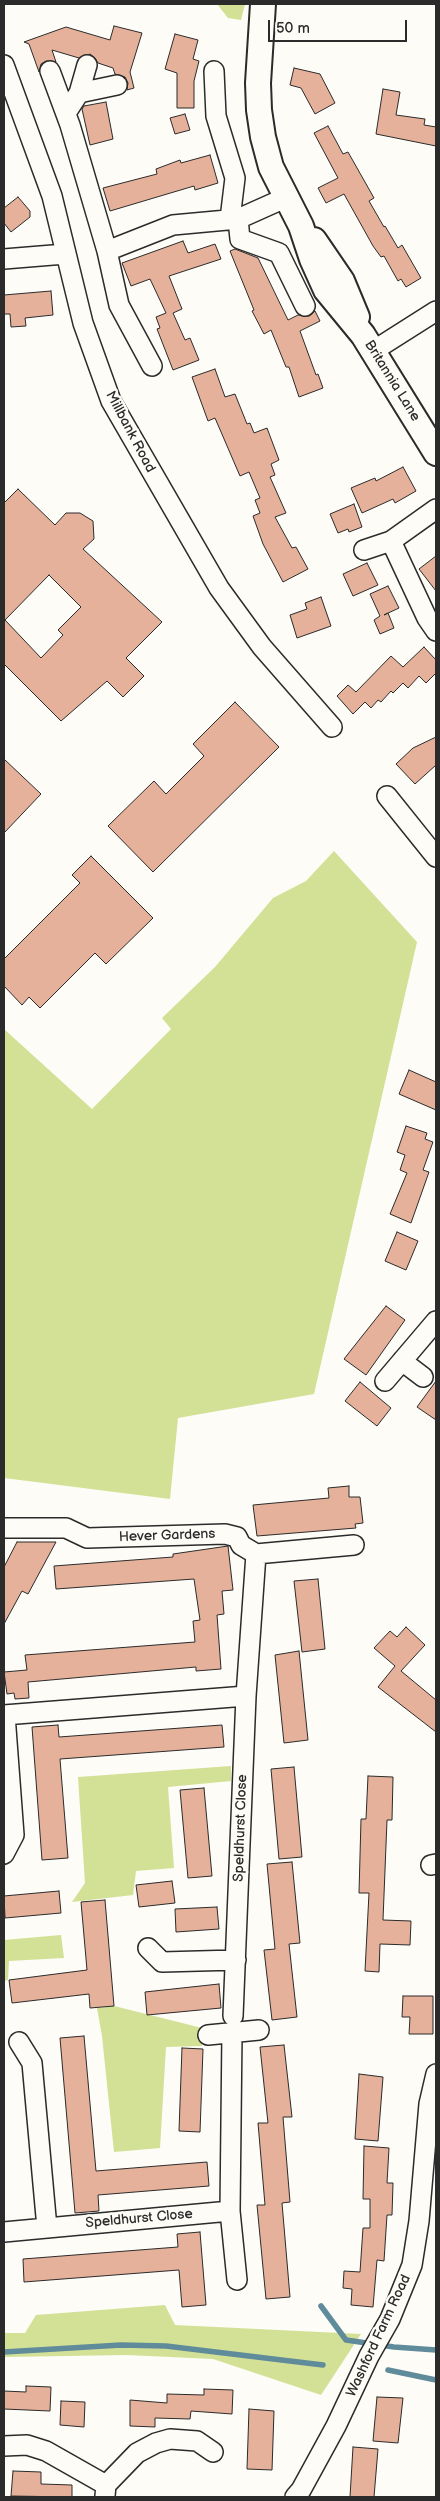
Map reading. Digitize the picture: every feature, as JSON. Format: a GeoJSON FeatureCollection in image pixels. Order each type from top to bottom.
{"type":"FeatureCollection","features":[{"type":"Feature","properties":{"kind":"street","name":"Britannia Lane"},"geometry":{"type":"LineString","coordinates":[[262,4],[258,83],[259,110],[263,138],[271,167],[285,198],[301,226],[316,241],[342,281],[368,343],[436,453]]}},
{"type":"Feature","properties":{"kind":"street","name":"Millbank Road"},"geometry":{"type":"LineString","coordinates":[[4,65],[52,196],[82,323],[111,402],[219,588],[262,648],[332,727]]}},
{"type":"Feature","properties":{"kind":"street"},"geometry":{"type":"LineString","coordinates":[[66,113],[79,93],[87,65]]}},
{"type":"Feature","properties":{"kind":"street"},"geometry":{"type":"LineString","coordinates":[[50,71],[66,113],[107,251],[119,306],[132,333],[152,366]]}},
{"type":"Feature","properties":{"kind":"street"},"geometry":{"type":"LineString","coordinates":[[214,71],[216,116],[235,178],[234,219],[240,239],[279,253],[305,306]]}},
{"type":"Feature","properties":{"kind":"street"},"geometry":{"type":"LineString","coordinates":[[79,93],[117,84]]}},
{"type":"Feature","properties":{"kind":"street"},"geometry":{"type":"LineString","coordinates":[[107,251],[173,225],[234,219],[285,198]]}},
{"type":"Feature","properties":{"kind":"street"},"geometry":{"type":"LineString","coordinates":[[4,259],[65,254]]}},
{"type":"Feature","properties":{"kind":"street"},"geometry":{"type":"LineString","coordinates":[[368,343],[436,311]]}},
{"type":"Feature","properties":{"kind":"street"},"geometry":{"type":"LineString","coordinates":[[364,550],[391,541],[436,509]]}},
{"type":"Feature","properties":{"kind":"street"},"geometry":{"type":"LineString","coordinates":[[391,541],[427,618],[436,631]]}},
{"type":"Feature","properties":{"kind":"street"},"geometry":{"type":"LineString","coordinates":[[387,796],[436,857]]}},
{"type":"Feature","properties":{"kind":"street"},"geometry":{"type":"LineString","coordinates":[[385,1381],[436,1321]]}},
{"type":"Feature","properties":{"kind":"street"},"geometry":{"type":"LineString","coordinates":[[402,1361],[423,1377]]}},
{"type":"Feature","properties":{"kind":"street","name":"Hever Gardens"},"geometry":{"type":"LineString","coordinates":[[4,1528],[66,1528],[87,1538],[225,1534],[237,1537],[241,1546],[256,1554]]}},
{"type":"Feature","properties":{"kind":"street"},"geometry":{"type":"LineString","coordinates":[[256,1554],[354,1545]]}},
{"type":"Feature","properties":{"kind":"street","name":"Speldhurst Close"},"geometry":{"type":"LineString","coordinates":[[237,2280],[230,2211],[232,2024],[246,1696],[256,1554]]}},
{"type":"Feature","properties":{"kind":"street"},"geometry":{"type":"LineString","coordinates":[[4,1854],[14,1835],[4,1715],[246,1696]]}},
{"type":"Feature","properties":{"kind":"street"},"geometry":{"type":"LineString","coordinates":[[148,1948],[162,1962],[236,1960]]}},
{"type":"Feature","properties":{"kind":"street"},"geometry":{"type":"LineString","coordinates":[[208,2035],[232,2024],[259,2030]]}},
{"type":"Feature","properties":{"kind":"street"},"geometry":{"type":"LineString","coordinates":[[19,2042],[32,2063],[48,2228]]}},
{"type":"Feature","properties":{"kind":"street","name":"Washford Farm Road"},"geometry":{"type":"LineString","coordinates":[[295,2497],[301,2490],[336,2426],[369,2356],[390,2319],[412,2265],[436,2074]]}},
{"type":"Feature","properties":{"kind":"street","name":"Speldhurst Close"},"geometry":{"type":"LineString","coordinates":[[4,2232],[230,2211]]}},
{"type":"Feature","properties":{"kind":"street"},"geometry":{"type":"LineString","coordinates":[[4,2446],[27,2445],[46,2451],[105,2491],[137,2453],[156,2443],[170,2439],[198,2441],[213,2452]]}},
{"type":"Feature","properties":{"kind":"green space"},"geometry":{"type":"Polygon","coordinates":[[[217,4],[245,4],[241,20],[228,18],[217,4]]]}},
{"type":"Feature","properties":{"kind":"green space"},"geometry":{"type":"Polygon","coordinates":[[[334,851],[417,942],[314,1394],[178,1418],[170,1499],[4,1478],[4,1029],[92,1109],[171,1029],[162,1018],[215,967],[273,898],[306,881],[334,851]]]}},
{"type":"Feature","properties":{"kind":"green space"},"geometry":{"type":"Polygon","coordinates":[[[231,1766],[231,1781],[168,1787],[174,1868],[136,1871],[133,1895],[72,1902],[85,1883],[78,1777],[231,1766]]]}},
{"type":"Feature","properties":{"kind":"green space"},"geometry":{"type":"Polygon","coordinates":[[[61,1935],[64,1958],[9,1961],[8,1980],[4,1981],[4,1940],[61,1935]]]}},
{"type":"Feature","properties":{"kind":"green space"},"geometry":{"type":"Polygon","coordinates":[[[114,2006],[202,2028],[202,2046],[166,2047],[160,2148],[114,2152],[102,2036],[97,2008],[114,2006]]]}},
{"type":"Feature","properties":{"kind":"green space"},"geometry":{"type":"Polygon","coordinates":[[[165,2305],[175,2325],[361,2334],[321,2395],[213,2359],[127,2355],[4,2357],[4,2333],[25,2333],[36,2315],[165,2305]]]}},
{"type":"Feature","properties":{"kind":"building"},"geometry":{"type":"Polygon","coordinates":[[[114,26],[142,33],[130,72],[134,88],[127,90],[128,83],[125,77],[115,74],[113,68],[98,63],[90,54],[79,58],[52,50],[56,62],[46,61],[41,64],[39,72],[29,44],[24,42],[66,27],[110,40],[114,26]]]}},
{"type":"Feature","properties":{"kind":"building"},"geometry":{"type":"Polygon","coordinates":[[[175,34],[198,40],[193,59],[199,61],[194,81],[194,108],[177,108],[177,73],[165,69],[175,34]]]}},
{"type":"Feature","properties":{"kind":"building"},"geometry":{"type":"Polygon","coordinates":[[[294,68],[320,74],[335,103],[315,114],[301,88],[290,85],[294,68]]]}},
{"type":"Feature","properties":{"kind":"building"},"geometry":{"type":"Polygon","coordinates":[[[383,89],[400,92],[396,115],[425,119],[424,125],[436,127],[436,146],[376,134],[383,89]]]}},
{"type":"Feature","properties":{"kind":"building"},"geometry":{"type":"Polygon","coordinates":[[[106,102],[113,139],[90,145],[82,109],[84,106],[106,102]]]}},
{"type":"Feature","properties":{"kind":"building"},"geometry":{"type":"Polygon","coordinates":[[[185,114],[190,130],[175,134],[170,118],[185,114]]]}},
{"type":"Feature","properties":{"kind":"building"},"geometry":{"type":"Polygon","coordinates":[[[328,126],[343,154],[348,152],[374,198],[369,201],[384,227],[398,248],[402,245],[421,278],[406,287],[401,279],[398,281],[384,256],[381,257],[373,246],[344,194],[326,203],[318,188],[338,178],[314,133],[328,126]]]}},
{"type":"Feature","properties":{"kind":"building"},"geometry":{"type":"Polygon","coordinates":[[[210,155],[218,183],[195,190],[194,186],[110,211],[103,188],[157,174],[156,169],[180,160],[181,163],[210,155]]]}},
{"type":"Feature","properties":{"kind":"building"},"geometry":{"type":"Polygon","coordinates":[[[18,197],[30,211],[30,217],[11,232],[4,223],[4,208],[18,197]]]}},
{"type":"Feature","properties":{"kind":"building"},"geometry":{"type":"Polygon","coordinates":[[[183,241],[188,253],[215,244],[221,259],[169,276],[182,309],[173,313],[185,340],[190,338],[199,360],[173,370],[157,329],[160,328],[156,317],[166,313],[150,279],[131,286],[122,263],[183,241]]]}},
{"type":"Feature","properties":{"kind":"building"},"geometry":{"type":"Polygon","coordinates":[[[235,249],[258,258],[288,320],[298,315],[309,316],[315,311],[320,321],[300,331],[316,375],[318,374],[323,388],[299,397],[289,367],[286,367],[271,330],[264,334],[252,311],[254,310],[230,251],[235,249]]]}},
{"type":"Feature","properties":{"kind":"building"},"geometry":{"type":"Polygon","coordinates":[[[51,291],[53,315],[25,318],[26,326],[11,327],[10,314],[4,314],[4,295],[51,291]]]}},
{"type":"Feature","properties":{"kind":"building"},"geometry":{"type":"Polygon","coordinates":[[[215,369],[225,397],[235,394],[247,424],[250,423],[254,433],[267,428],[279,460],[271,464],[275,475],[270,477],[286,513],[275,517],[292,548],[296,547],[308,569],[283,582],[263,544],[253,516],[260,513],[255,500],[260,498],[249,472],[240,476],[215,418],[208,421],[192,377],[215,369]]]}},
{"type":"Feature","properties":{"kind":"building"},"geometry":{"type":"Polygon","coordinates":[[[403,467],[416,491],[395,503],[393,499],[362,513],[351,488],[375,478],[376,481],[403,467]]]}},
{"type":"Feature","properties":{"kind":"building"},"geometry":{"type":"Polygon","coordinates":[[[18,489],[55,525],[66,513],[80,513],[93,521],[94,539],[83,549],[162,622],[126,658],[144,676],[123,697],[107,681],[61,721],[4,664],[4,503],[18,489]],[[49,575],[5,620],[41,658],[63,635],[58,630],[81,607],[49,575]]]}},
{"type":"Feature","properties":{"kind":"building"},"geometry":{"type":"Polygon","coordinates":[[[354,504],[362,527],[349,532],[348,529],[338,533],[330,514],[354,504]]]}},
{"type":"Feature","properties":{"kind":"building"},"geometry":{"type":"Polygon","coordinates":[[[436,556],[436,591],[419,569],[436,556]]]}},
{"type":"Feature","properties":{"kind":"building"},"geometry":{"type":"Polygon","coordinates":[[[367,563],[378,585],[353,596],[343,574],[367,563]]]}},
{"type":"Feature","properties":{"kind":"building"},"geometry":{"type":"Polygon","coordinates":[[[388,586],[399,608],[388,613],[394,628],[380,634],[374,620],[380,616],[370,594],[388,586]]]}},
{"type":"Feature","properties":{"kind":"building"},"geometry":{"type":"Polygon","coordinates":[[[321,597],[331,626],[297,638],[290,615],[307,609],[305,603],[321,597]]]}},
{"type":"Feature","properties":{"kind":"building"},"geometry":{"type":"Polygon","coordinates":[[[424,647],[436,660],[436,673],[426,683],[419,676],[408,688],[403,683],[393,693],[391,691],[381,702],[378,700],[371,708],[365,702],[353,714],[337,696],[348,685],[356,692],[391,656],[403,667],[424,647]]]}},
{"type":"Feature","properties":{"kind":"building"},"geometry":{"type":"Polygon","coordinates":[[[235,702],[279,747],[153,872],[108,826],[154,781],[166,794],[204,756],[193,744],[235,702]]]}},
{"type":"Feature","properties":{"kind":"building"},"geometry":{"type":"Polygon","coordinates":[[[436,737],[436,765],[415,784],[396,764],[413,748],[436,737]]]}},
{"type":"Feature","properties":{"kind":"building"},"geometry":{"type":"Polygon","coordinates":[[[4,759],[41,794],[4,833],[4,759]]]}},
{"type":"Feature","properties":{"kind":"building"},"geometry":{"type":"Polygon","coordinates":[[[91,856],[153,918],[106,964],[95,953],[40,1008],[29,997],[22,1005],[4,986],[4,959],[80,883],[72,875],[91,856]]]}},
{"type":"Feature","properties":{"kind":"building"},"geometry":{"type":"Polygon","coordinates":[[[409,1070],[436,1082],[436,1110],[399,1094],[409,1070]]]}},
{"type":"Feature","properties":{"kind":"building"},"geometry":{"type":"Polygon","coordinates":[[[406,1126],[427,1133],[425,1139],[433,1142],[423,1170],[429,1172],[411,1223],[390,1214],[407,1173],[400,1170],[405,1155],[397,1152],[406,1126]]]}},
{"type":"Feature","properties":{"kind":"building"},"geometry":{"type":"Polygon","coordinates":[[[397,1232],[418,1241],[406,1270],[385,1261],[397,1232]]]}},
{"type":"Feature","properties":{"kind":"building"},"geometry":{"type":"Polygon","coordinates":[[[386,1306],[405,1320],[366,1375],[344,1359],[386,1306]]]}},
{"type":"Feature","properties":{"kind":"building"},"geometry":{"type":"Polygon","coordinates":[[[436,1381],[436,1420],[417,1407],[436,1381]]]}},
{"type":"Feature","properties":{"kind":"building"},"geometry":{"type":"Polygon","coordinates":[[[360,1382],[391,1408],[377,1426],[345,1401],[360,1382]]]}},
{"type":"Feature","properties":{"kind":"building"},"geometry":{"type":"Polygon","coordinates":[[[349,1486],[349,1497],[360,1497],[363,1523],[355,1524],[356,1528],[257,1536],[253,1505],[329,1498],[328,1488],[349,1486]]]}},
{"type":"Feature","properties":{"kind":"building"},"geometry":{"type":"Polygon","coordinates":[[[17,1542],[56,1542],[28,1594],[22,1591],[4,1624],[4,1567],[17,1542]]]}},
{"type":"Feature","properties":{"kind":"building"},"geometry":{"type":"Polygon","coordinates":[[[228,1546],[233,1590],[222,1591],[224,1614],[217,1615],[221,1669],[196,1671],[196,1667],[28,1682],[29,1698],[15,1699],[14,1693],[7,1694],[4,1672],[27,1670],[25,1655],[195,1642],[193,1621],[200,1620],[194,1579],[56,1589],[54,1566],[173,1557],[173,1554],[228,1546]]]}},
{"type":"Feature","properties":{"kind":"building"},"geometry":{"type":"Polygon","coordinates":[[[318,1579],[325,1649],[302,1652],[294,1581],[318,1579]]]}},
{"type":"Feature","properties":{"kind":"building"},"geometry":{"type":"Polygon","coordinates":[[[406,1627],[425,1645],[401,1671],[436,1700],[436,1732],[378,1687],[395,1666],[374,1648],[390,1631],[397,1637],[406,1627]]]}},
{"type":"Feature","properties":{"kind":"building"},"geometry":{"type":"Polygon","coordinates":[[[299,1651],[308,1740],[284,1743],[275,1655],[299,1651]]]}},
{"type":"Feature","properties":{"kind":"building"},"geometry":{"type":"Polygon","coordinates":[[[58,1725],[59,1737],[222,1725],[224,1747],[60,1759],[68,1858],[42,1860],[32,1727],[58,1725]]]}},
{"type":"Feature","properties":{"kind":"building"},"geometry":{"type":"Polygon","coordinates":[[[294,1767],[302,1857],[279,1859],[271,1769],[294,1767]]]}},
{"type":"Feature","properties":{"kind":"building"},"geometry":{"type":"Polygon","coordinates":[[[368,1776],[393,1777],[392,1820],[387,1820],[383,1920],[411,1921],[410,1945],[380,1944],[379,1972],[365,1971],[369,1893],[359,1893],[361,1819],[366,1819],[368,1776]]]}},
{"type":"Feature","properties":{"kind":"building"},"geometry":{"type":"Polygon","coordinates":[[[204,1788],[212,1876],[188,1878],[180,1790],[204,1788]]]}},
{"type":"Feature","properties":{"kind":"building"},"geometry":{"type":"Polygon","coordinates":[[[292,1862],[300,1943],[289,1944],[297,2017],[272,2020],[264,1950],[275,1949],[267,1864],[292,1862]]]}},
{"type":"Feature","properties":{"kind":"building"},"geometry":{"type":"Polygon","coordinates":[[[172,1881],[175,1903],[139,1907],[136,1885],[172,1881]]]}},
{"type":"Feature","properties":{"kind":"building"},"geometry":{"type":"Polygon","coordinates":[[[59,1891],[61,1913],[5,1918],[4,1896],[59,1891]]]}},
{"type":"Feature","properties":{"kind":"building"},"geometry":{"type":"Polygon","coordinates":[[[105,1900],[114,2006],[90,2008],[89,1994],[12,2003],[9,1980],[87,1970],[81,1902],[105,1900]]]}},
{"type":"Feature","properties":{"kind":"building"},"geometry":{"type":"Polygon","coordinates":[[[217,1907],[219,1929],[176,1932],[175,1909],[217,1907]]]}},
{"type":"Feature","properties":{"kind":"building"},"geometry":{"type":"Polygon","coordinates":[[[219,1984],[221,2008],[147,2015],[145,1992],[219,1984]]]}},
{"type":"Feature","properties":{"kind":"building"},"geometry":{"type":"Polygon","coordinates":[[[403,1996],[433,1996],[433,2034],[409,2034],[410,2017],[402,2017],[403,1996]]]}},
{"type":"Feature","properties":{"kind":"building"},"geometry":{"type":"Polygon","coordinates":[[[84,2036],[96,2171],[207,2162],[209,2186],[98,2195],[99,2211],[75,2213],[60,2038],[84,2036]]]}},
{"type":"Feature","properties":{"kind":"building"},"geometry":{"type":"Polygon","coordinates":[[[284,2045],[292,2117],[283,2117],[290,2202],[282,2203],[290,2297],[266,2299],[257,2205],[265,2205],[258,2123],[268,2123],[260,2047],[284,2045]]]}},
{"type":"Feature","properties":{"kind":"building"},"geometry":{"type":"Polygon","coordinates":[[[182,2048],[203,2049],[200,2132],[179,2131],[182,2048]]]}},
{"type":"Feature","properties":{"kind":"building"},"geometry":{"type":"Polygon","coordinates":[[[359,2074],[383,2077],[378,2141],[355,2139],[359,2074]]]}},
{"type":"Feature","properties":{"kind":"building"},"geometry":{"type":"Polygon","coordinates":[[[364,2146],[389,2148],[387,2183],[393,2183],[392,2215],[387,2215],[384,2261],[377,2260],[373,2307],[351,2305],[352,2289],[343,2288],[344,2271],[360,2272],[363,2228],[370,2228],[370,2199],[363,2199],[364,2146]]]}},
{"type":"Feature","properties":{"kind":"building"},"geometry":{"type":"Polygon","coordinates":[[[200,2232],[206,2305],[182,2307],[179,2270],[24,2282],[23,2259],[178,2247],[177,2234],[200,2232]]]}},
{"type":"Feature","properties":{"kind":"building"},"geometry":{"type":"Polygon","coordinates":[[[26,2386],[51,2387],[50,2411],[4,2409],[4,2391],[26,2392],[26,2386]]]}},
{"type":"Feature","properties":{"kind":"building"},"geometry":{"type":"Polygon","coordinates":[[[204,2389],[233,2390],[232,2414],[191,2411],[190,2419],[155,2418],[155,2427],[130,2426],[130,2400],[167,2403],[167,2394],[204,2395],[204,2389]]]}},
{"type":"Feature","properties":{"kind":"building"},"geometry":{"type":"Polygon","coordinates":[[[377,2397],[403,2398],[398,2443],[373,2441],[377,2397]]]}},
{"type":"Feature","properties":{"kind":"building"},"geometry":{"type":"Polygon","coordinates":[[[61,2401],[85,2402],[84,2427],[60,2425],[61,2401]]]}},
{"type":"Feature","properties":{"kind":"building"},"geometry":{"type":"Polygon","coordinates":[[[249,2409],[274,2411],[272,2470],[247,2469],[249,2409]]]}},
{"type":"Feature","properties":{"kind":"building"},"geometry":{"type":"Polygon","coordinates":[[[353,2447],[378,2449],[374,2497],[350,2497],[353,2447]]]}},
{"type":"Feature","properties":{"kind":"building"},"geometry":{"type":"Polygon","coordinates":[[[13,2471],[41,2472],[41,2484],[72,2485],[72,2497],[11,2496],[13,2471]]]}},
{"type":"Feature","properties":{"kind":"waterway"},"geometry":{"type":"LineString","coordinates":[[321,2306],[346,2340],[394,2347],[436,2350]]}},
{"type":"Feature","properties":{"kind":"waterway"},"geometry":{"type":"LineString","coordinates":[[4,2352],[121,2345],[166,2346],[323,2365]]}},
{"type":"Feature","properties":{"kind":"waterway"},"geometry":{"type":"LineString","coordinates":[[388,2370],[436,2380]]}}]}
